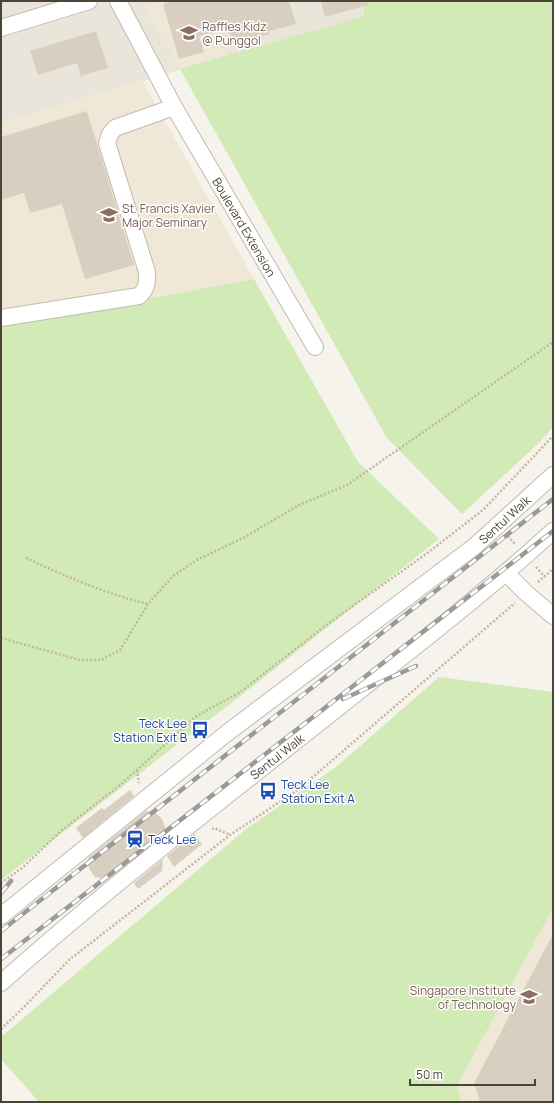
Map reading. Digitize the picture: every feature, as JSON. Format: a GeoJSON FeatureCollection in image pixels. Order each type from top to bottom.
{"type":"FeatureCollection","features":[{"type":"Feature","properties":{"kind":"street"},"geometry":{"type":"LineString","coordinates":[[1,28],[89,1]]}},
{"type":"Feature","properties":{"kind":"street","name":"Boulevard Extension"},"geometry":{"type":"LineString","coordinates":[[118,1],[174,107],[315,347]]}},
{"type":"Feature","properties":{"kind":"street"},"geometry":{"type":"LineString","coordinates":[[1,318],[139,296],[145,291],[148,272],[107,143],[110,134],[115,128],[174,107]]}},
{"type":"Feature","properties":{"kind":"street","name":"Sentul Walk"},"geometry":{"type":"LineString","coordinates":[[1,916],[227,733],[475,546],[553,476]]}},
{"type":"Feature","properties":{"kind":"street","name":"Sentul Walk"},"geometry":{"type":"LineString","coordinates":[[1,983],[74,918],[506,573],[553,531]]}},
{"type":"Feature","properties":{"kind":"street"},"geometry":{"type":"LineString","coordinates":[[506,573],[526,593],[553,616]]}},
{"type":"Feature","properties":{"kind":"path"},"geometry":{"type":"LineString","coordinates":[[1,638],[80,660],[101,660],[120,650],[148,604],[173,576],[197,560],[245,536],[299,505],[347,485],[553,342]]}},
{"type":"Feature","properties":{"kind":"path"},"geometry":{"type":"LineString","coordinates":[[1,883],[22,868],[61,831],[120,785],[198,715],[239,693],[325,626],[426,554],[483,510],[553,436]]}},
{"type":"Feature","properties":{"kind":"path"},"geometry":{"type":"LineString","coordinates":[[26,558],[65,576],[132,600],[148,604]]}},
{"type":"Feature","properties":{"kind":"path"},"geometry":{"type":"LineString","coordinates":[[1,1028],[23,1008],[69,960],[230,835],[299,789],[526,593]]}},
{"type":"Feature","properties":{"kind":"path"},"geometry":{"type":"LineString","coordinates":[[208,832],[214,828],[230,835]]}},
{"type":"Feature","properties":{"kind":"shaded area"},"geometry":{"type":"Polygon","coordinates":[[[1,1],[364,1],[364,16],[1,123],[1,1]]]}},
{"type":"Feature","properties":{"kind":"shaded area","name":"Raffles Kidz @ Punggol"},"geometry":{"type":"Polygon","coordinates":[[[209,1],[226,55],[180,69],[147,11],[151,2],[209,1]]]}},
{"type":"Feature","properties":{"kind":"shaded area","name":"St. Francis Xavier Major Seminary"},"geometry":{"type":"Polygon","coordinates":[[[142,80],[254,279],[1,326],[1,123],[142,80]]]}},
{"type":"Feature","properties":{"kind":"shaded area","name":"Singapore Institute of Technology"},"geometry":{"type":"Polygon","coordinates":[[[553,908],[553,1102],[462,1102],[457,1086],[553,908]]]}},
{"type":"Feature","properties":{"kind":"green space"},"geometry":{"type":"Polygon","coordinates":[[[364,1],[553,1],[553,427],[540,442],[462,514],[387,438],[180,69],[364,16],[364,1]]]}},
{"type":"Feature","properties":{"kind":"green space"},"geometry":{"type":"Polygon","coordinates":[[[254,279],[358,462],[439,539],[239,697],[1,880],[1,326],[254,279]]]}},
{"type":"Feature","properties":{"kind":"green space"},"geometry":{"type":"Polygon","coordinates":[[[439,677],[553,692],[553,908],[457,1086],[462,1102],[39,1102],[1,1059],[1,1037],[246,829],[336,767],[439,677]]]}},
{"type":"Feature","properties":{"kind":"building"},"geometry":{"type":"Polygon","coordinates":[[[174,1],[289,1],[296,24],[269,31],[270,34],[233,44],[228,28],[199,36],[204,52],[179,59],[163,4],[174,1]]]}},
{"type":"Feature","properties":{"kind":"building"},"geometry":{"type":"Polygon","coordinates":[[[321,1],[367,1],[368,5],[325,17],[321,1]]]}},
{"type":"Feature","properties":{"kind":"building"},"geometry":{"type":"Polygon","coordinates":[[[96,31],[108,68],[81,76],[77,63],[38,75],[30,51],[96,31]]]}},
{"type":"Feature","properties":{"kind":"building"},"geometry":{"type":"Polygon","coordinates":[[[87,111],[134,265],[85,279],[62,204],[30,213],[24,193],[1,200],[1,137],[87,111]]]}},
{"type":"Feature","properties":{"kind":"building"},"geometry":{"type":"Polygon","coordinates":[[[130,790],[134,796],[83,838],[76,828],[102,808],[104,810],[130,790]]]}},
{"type":"Feature","properties":{"kind":"building"},"geometry":{"type":"Polygon","coordinates":[[[146,811],[157,814],[162,819],[165,827],[165,833],[110,877],[104,879],[95,877],[87,862],[89,857],[146,811]]]}},
{"type":"Feature","properties":{"kind":"building"},"geometry":{"type":"Polygon","coordinates":[[[194,834],[202,844],[174,867],[167,856],[194,834]]]}},
{"type":"Feature","properties":{"kind":"building"},"geometry":{"type":"Polygon","coordinates":[[[163,859],[162,871],[138,889],[134,883],[163,859]]]}},
{"type":"Feature","properties":{"kind":"building","name":"Singapore Institute of Technology"},"geometry":{"type":"Polygon","coordinates":[[[553,934],[553,1102],[480,1102],[474,1083],[553,934]]]}},
{"type":"Feature","properties":{"kind":"railway"},"geometry":{"type":"LineString","coordinates":[[1,931],[553,499]]}},
{"type":"Feature","properties":{"kind":"railway"},"geometry":{"type":"LineString","coordinates":[[1,959],[553,531]]}},
{"type":"Feature","properties":{"kind":"railway"},"geometry":{"type":"LineString","coordinates":[[343,699],[416,666]]}},
{"type":"Feature","properties":{"kind":"railway"},"geometry":{"type":"LineString","coordinates":[[1,893],[11,881]]}},
{"type":"Feature","properties":{"kind":"place","name":"Raffles Kidz @ Punggol"},"geometry":{"type":"Point","coordinates":[189,33]}},
{"type":"Feature","properties":{"kind":"place","name":"St. Francis Xavier Major Seminary"},"geometry":{"type":"Point","coordinates":[109,215]}},
{"type":"Feature","properties":{"kind":"place","name":"Teck Lee Station Exit B"},"geometry":{"type":"Point","coordinates":[200,730]}},
{"type":"Feature","properties":{"kind":"place","name":"Teck Lee Station Exit A"},"geometry":{"type":"Point","coordinates":[268,791]}},
{"type":"Feature","properties":{"kind":"place","name":"Teck Lee"},"geometry":{"type":"Point","coordinates":[135,839]}},
{"type":"Feature","properties":{"kind":"place","name":"Singapore Institute of Technology"},"geometry":{"type":"Point","coordinates":[529,997]}}]}
